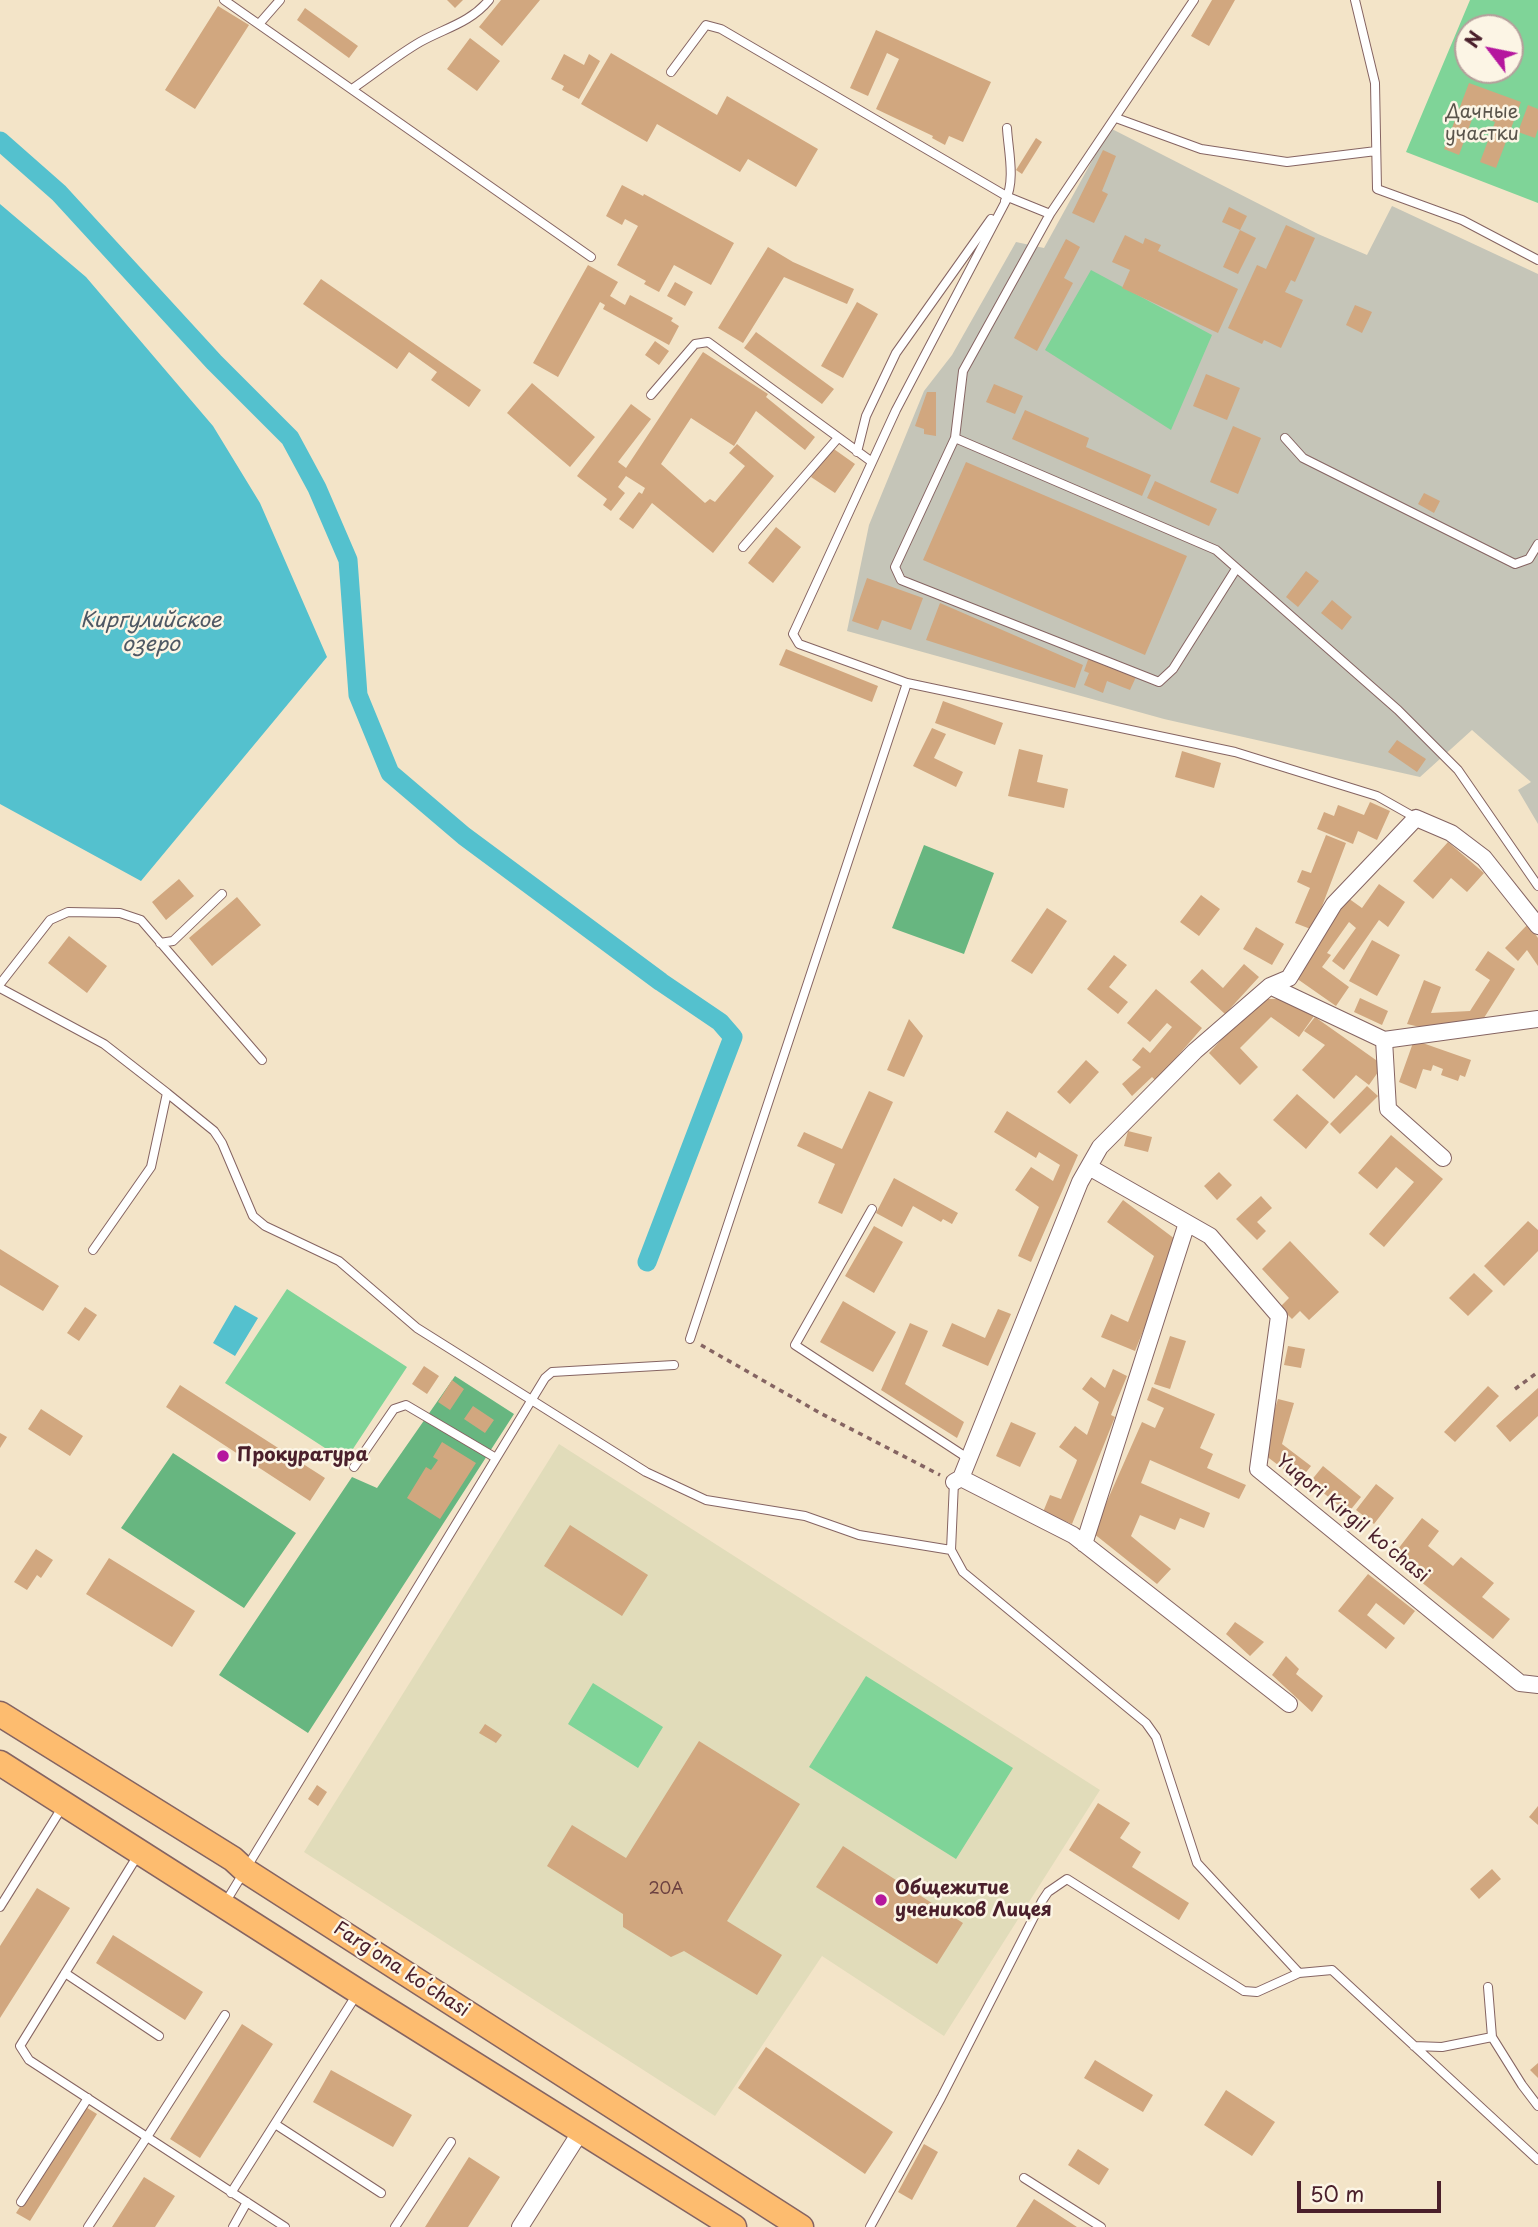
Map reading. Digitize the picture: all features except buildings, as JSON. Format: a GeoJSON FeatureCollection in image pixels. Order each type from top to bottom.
{"type":"FeatureCollection","features":[{"type":"Feature","properties":{"kind":"main road","name":"Fargʻona koʻchasi"},"geometry":{"type":"LineString","coordinates":[[0,1714],[233,1859],[246,1871],[801,2227]]}},
{"type":"Feature","properties":{"kind":"main road","name":"Fargʻona koʻchasi"},"geometry":{"type":"LineString","coordinates":[[0,1763],[734,2227]]}},
{"type":"Feature","properties":{"kind":"street"},"geometry":{"type":"LineString","coordinates":[[1289,1704],[1073,1535],[957,1480],[969,1459],[1080,1182],[1100,1147],[1195,1051],[1270,986],[1289,978],[1334,904],[1416,818],[1451,833],[1484,858],[1538,926]]}},
{"type":"Feature","properties":{"kind":"street"},"geometry":{"type":"LineString","coordinates":[[1270,986],[1384,1040],[1538,1019]]}},
{"type":"Feature","properties":{"kind":"street"},"geometry":{"type":"LineString","coordinates":[[1384,1040],[1388,1109],[1443,1158]]}},
{"type":"Feature","properties":{"kind":"street","name":"Yuqori Kirgil koʻchasi"},"geometry":{"type":"LineString","coordinates":[[1088,1167],[1210,1236],[1279,1316],[1258,1469],[1520,1684],[1538,1685]]}},
{"type":"Feature","properties":{"kind":"street"},"geometry":{"type":"LineString","coordinates":[[1084,1544],[1187,1223]]}},
{"type":"Feature","properties":{"kind":"street"},"geometry":{"type":"LineString","coordinates":[[520,2227],[581,2131]]}},
{"type":"Feature","properties":{"kind":"lane"},"geometry":{"type":"LineString","coordinates":[[224,0],[592,257]]}},
{"type":"Feature","properties":{"kind":"lane"},"geometry":{"type":"LineString","coordinates":[[259,24],[280,0]]}},
{"type":"Feature","properties":{"kind":"lane"},"geometry":{"type":"LineString","coordinates":[[352,89],[421,41],[453,28],[478,13],[489,0]]}},
{"type":"Feature","properties":{"kind":"lane"},"geometry":{"type":"LineString","coordinates":[[1194,0],[1050,214],[963,371],[955,438],[895,567],[901,580],[1159,682],[1173,669],[1236,569]]}},
{"type":"Feature","properties":{"kind":"lane"},"geometry":{"type":"LineString","coordinates":[[1354,0],[1376,83],[1377,189],[1462,220],[1538,260]]}},
{"type":"Feature","properties":{"kind":"lane"},"geometry":{"type":"LineString","coordinates":[[671,72],[706,25],[721,29],[1008,197],[1050,214]]}},
{"type":"Feature","properties":{"kind":"lane"},"geometry":{"type":"LineString","coordinates":[[1116,118],[1202,149],[1287,162],[1376,151]]}},
{"type":"Feature","properties":{"kind":"lane"},"geometry":{"type":"LineString","coordinates":[[1007,128],[1010,175],[1008,197],[896,410],[793,635],[799,644],[907,682],[1235,752],[1377,796],[1416,818]]}},
{"type":"Feature","properties":{"kind":"lane"},"geometry":{"type":"LineString","coordinates":[[857,452],[866,416],[896,353],[1008,197]]}},
{"type":"Feature","properties":{"kind":"lane"},"geometry":{"type":"LineString","coordinates":[[651,395],[695,344],[708,342],[872,462]]}},
{"type":"Feature","properties":{"kind":"lane"},"geometry":{"type":"LineString","coordinates":[[743,547],[838,438]]}},
{"type":"Feature","properties":{"kind":"lane"},"geometry":{"type":"LineString","coordinates":[[955,438],[1216,550],[1398,710],[1458,771],[1538,886]]}},
{"type":"Feature","properties":{"kind":"lane"},"geometry":{"type":"LineString","coordinates":[[1286,438],[1303,458],[1515,564],[1529,559],[1538,544]]}},
{"type":"Feature","properties":{"kind":"lane"},"geometry":{"type":"LineString","coordinates":[[690,1339],[907,682]]}},
{"type":"Feature","properties":{"kind":"lane"},"geometry":{"type":"LineString","coordinates":[[160,943],[173,941],[222,894]]}},
{"type":"Feature","properties":{"kind":"lane"},"geometry":{"type":"LineString","coordinates":[[262,1060],[141,920],[120,913],[68,912],[50,920],[0,986],[104,1044],[214,1131],[222,1143],[253,1216],[265,1226],[339,1261],[417,1328],[646,1472],[706,1500],[805,1516],[859,1535],[951,1550]]}},
{"type":"Feature","properties":{"kind":"lane"},"geometry":{"type":"LineString","coordinates":[[93,1251],[150,1167],[167,1093]]}},
{"type":"Feature","properties":{"kind":"lane"},"geometry":{"type":"LineString","coordinates":[[872,1209],[794,1345],[969,1459]]}},
{"type":"Feature","properties":{"kind":"lane"},"geometry":{"type":"LineString","coordinates":[[224,1905],[545,1378],[552,1372],[674,1366]]}},
{"type":"Feature","properties":{"kind":"lane"},"geometry":{"type":"LineString","coordinates":[[354,1467],[394,1409],[406,1405],[496,1458]]}},
{"type":"Feature","properties":{"kind":"lane"},"geometry":{"type":"LineString","coordinates":[[957,1480],[951,1550],[963,1572],[1146,1723],[1156,1737],[1196,1863],[1299,1973]]}},
{"type":"Feature","properties":{"kind":"lane"},"geometry":{"type":"LineString","coordinates":[[0,1907],[65,1804]]}},
{"type":"Feature","properties":{"kind":"lane"},"geometry":{"type":"LineString","coordinates":[[140,1852],[20,2046],[29,2060],[285,2227]]}},
{"type":"Feature","properties":{"kind":"lane"},"geometry":{"type":"LineString","coordinates":[[870,2227],[942,2098],[1042,1901],[1048,1892],[1067,1879],[1244,1992],[1257,1992],[1299,1973],[1332,1970],[1538,2160]]}},
{"type":"Feature","properties":{"kind":"lane"},"geometry":{"type":"LineString","coordinates":[[65,1973],[159,2036]]}},
{"type":"Feature","properties":{"kind":"lane"},"geometry":{"type":"LineString","coordinates":[[1488,1987],[1492,2037],[1538,2106]]}},
{"type":"Feature","properties":{"kind":"lane"},"geometry":{"type":"LineString","coordinates":[[231,2193],[359,1992]]}},
{"type":"Feature","properties":{"kind":"lane"},"geometry":{"type":"LineString","coordinates":[[88,2227],[225,2015]]}},
{"type":"Feature","properties":{"kind":"lane"},"geometry":{"type":"LineString","coordinates":[[1414,2046],[1442,2047],[1492,2037]]}},
{"type":"Feature","properties":{"kind":"lane"},"geometry":{"type":"LineString","coordinates":[[21,2202],[88,2098]]}},
{"type":"Feature","properties":{"kind":"lane"},"geometry":{"type":"LineString","coordinates":[[275,2124],[381,2193]]}},
{"type":"Feature","properties":{"kind":"lane"},"geometry":{"type":"LineString","coordinates":[[395,2227],[450,2142]]}},
{"type":"Feature","properties":{"kind":"lane"},"geometry":{"type":"LineString","coordinates":[[1024,2178],[1101,2227]]}},
{"type":"Feature","properties":{"kind":"lane"},"geometry":{"type":"LineString","coordinates":[[233,2227],[247,2202]]}},
{"type":"Feature","properties":{"kind":"path"},"geometry":{"type":"LineString","coordinates":[[690,1339],[820,1413],[957,1480]]}},
{"type":"Feature","properties":{"kind":"path"},"geometry":{"type":"LineString","coordinates":[[1515,1389],[1538,1371]]}},
{"type":"Feature","properties":{"kind":"shaded area"},"geometry":{"type":"Polygon","coordinates":[[[1110,128],[1318,234],[1367,255],[1392,206],[1538,274],[1538,824],[1518,790],[1531,782],[1472,730],[1420,777],[1164,719],[847,631],[869,525],[924,391],[952,355],[1016,242],[1044,248],[1110,128]]]}},
{"type":"Feature","properties":{"kind":"shaded area"},"geometry":{"type":"Polygon","coordinates":[[[559,1444],[1100,1790],[944,2036],[822,1956],[715,2116],[304,1852],[559,1444]]]}},
{"type":"Feature","properties":{"kind":"green space","name":"Дачные участки"},"geometry":{"type":"Polygon","coordinates":[[[1470,0],[1538,0],[1538,203],[1406,152],[1454,38],[1454,84],[1524,84],[1524,14],[1464,14],[1470,0]]]}},
{"type":"Feature","properties":{"kind":"green space"},"geometry":{"type":"Polygon","coordinates":[[[1091,270],[1212,335],[1171,430],[1045,350],[1091,270]]]}},
{"type":"Feature","properties":{"kind":"green space"},"geometry":{"type":"Polygon","coordinates":[[[924,845],[994,873],[964,954],[892,928],[924,845]]]}},
{"type":"Feature","properties":{"kind":"green space"},"geometry":{"type":"Polygon","coordinates":[[[287,1289],[407,1367],[345,1461],[225,1383],[287,1289]]]}},
{"type":"Feature","properties":{"kind":"green space"},"geometry":{"type":"Polygon","coordinates":[[[455,1376],[514,1414],[308,1733],[219,1675],[352,1477],[377,1488],[455,1376]]]}},
{"type":"Feature","properties":{"kind":"green space"},"geometry":{"type":"Polygon","coordinates":[[[173,1453],[296,1533],[244,1608],[121,1528],[173,1453]]]}},
{"type":"Feature","properties":{"kind":"green space"},"geometry":{"type":"Polygon","coordinates":[[[866,1676],[1013,1768],[956,1859],[809,1767],[866,1676]]]}},
{"type":"Feature","properties":{"kind":"green space"},"geometry":{"type":"Polygon","coordinates":[[[593,1683],[663,1727],[638,1768],[568,1724],[593,1683]]]}},
{"type":"Feature","properties":{"kind":"water","name":"Киргулийское озеро"},"geometry":{"type":"Polygon","coordinates":[[[0,204],[86,277],[213,426],[260,503],[327,657],[141,881],[0,804],[0,204]]]}},
{"type":"Feature","properties":{"kind":"water"},"geometry":{"type":"Polygon","coordinates":[[[235,1305],[258,1318],[235,1356],[213,1343],[235,1305]]]}},
{"type":"Feature","properties":{"kind":"waterway"},"geometry":{"type":"LineString","coordinates":[[0,141],[59,193],[214,362],[290,438],[317,488],[348,560],[358,695],[390,773],[464,836],[661,982],[720,1022],[733,1037],[647,1262]]}},
{"type":"Feature","properties":{"kind":"place","name":"Прокуратура"},"geometry":{"type":"Point","coordinates":[223,1456]}},
{"type":"Feature","properties":{"kind":"place","name":"Общежитие учеников Лицея"},"geometry":{"type":"Point","coordinates":[881,1900]}}]}
